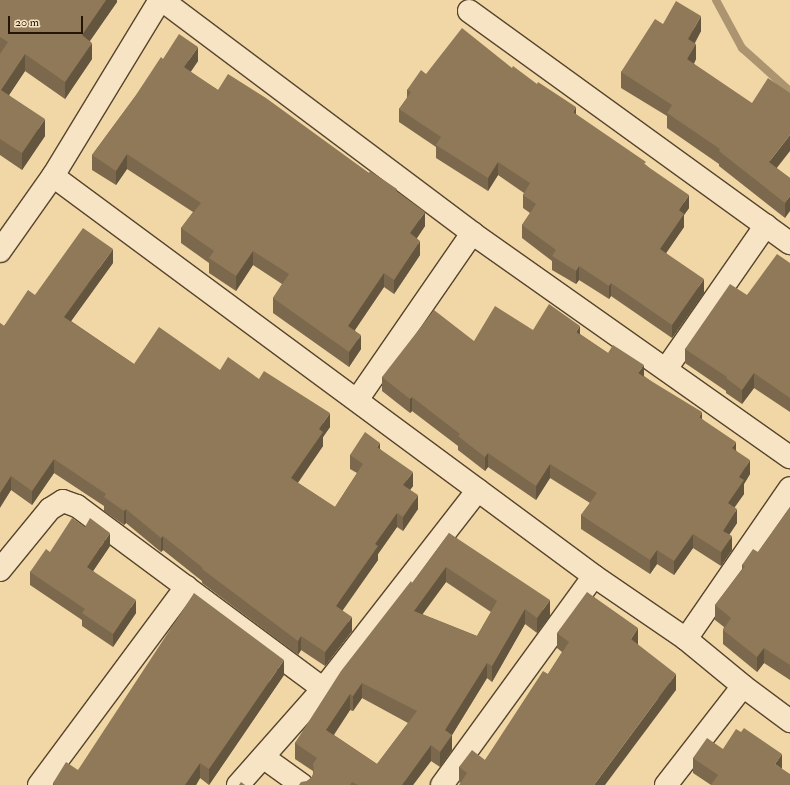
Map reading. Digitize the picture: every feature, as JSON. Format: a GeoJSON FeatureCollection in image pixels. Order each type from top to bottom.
{"type":"FeatureCollection","features":[{"type":"Feature","properties":{"kind":"street"},"geometry":{"type":"LineString","coordinates":[[2,245],[53,176],[161,0],[472,232],[790,457]]}},
{"type":"Feature","properties":{"kind":"street"},"geometry":{"type":"LineString","coordinates":[[469,11],[790,243]]}},
{"type":"Feature","properties":{"kind":"street"},"geometry":{"type":"LineString","coordinates":[[53,176],[594,576],[686,639],[743,686],[790,721]]}},
{"type":"Feature","properties":{"kind":"street"},"geometry":{"type":"LineString","coordinates":[[666,369],[766,225]]}},
{"type":"Feature","properties":{"kind":"street"},"geometry":{"type":"LineString","coordinates":[[357,400],[472,232]]}},
{"type":"Feature","properties":{"kind":"street"},"geometry":{"type":"LineString","coordinates":[[686,639],[790,488]]}},
{"type":"Feature","properties":{"kind":"street"},"geometry":{"type":"LineString","coordinates":[[238,785],[323,689],[478,490]]}},
{"type":"Feature","properties":{"kind":"street"},"geometry":{"type":"LineString","coordinates":[[0,570],[50,509],[63,501],[77,506],[323,689]]}},
{"type":"Feature","properties":{"kind":"street"},"geometry":{"type":"LineString","coordinates":[[442,785],[594,576]]}},
{"type":"Feature","properties":{"kind":"street"},"geometry":{"type":"LineString","coordinates":[[39,785],[186,587]]}},
{"type":"Feature","properties":{"kind":"street"},"geometry":{"type":"LineString","coordinates":[[666,785],[743,686]]}},
{"type":"Feature","properties":{"kind":"street"},"geometry":{"type":"LineString","coordinates":[[263,757],[302,785]]}},
{"type":"Feature","properties":{"kind":"building"},"geometry":{"type":"Polygon","coordinates":[[[0,0],[106,0],[82,35],[92,43],[65,82],[25,54],[1,90],[45,119],[22,153],[0,139],[0,54],[8,42],[0,37],[0,0]]]}},
{"type":"Feature","properties":{"kind":"building"},"geometry":{"type":"Polygon","coordinates":[[[676,1],[701,16],[688,39],[696,44],[687,59],[752,103],[768,78],[790,93],[790,135],[769,162],[790,178],[790,196],[785,203],[719,151],[720,149],[667,113],[672,105],[621,72],[655,19],[663,24],[676,1]]]}},
{"type":"Feature","properties":{"kind":"building"},"geometry":{"type":"Polygon","coordinates":[[[462,28],[512,68],[513,66],[537,84],[538,82],[576,107],[573,112],[646,162],[644,164],[689,195],[679,210],[684,214],[660,249],[704,279],[672,325],[611,283],[609,286],[579,266],[576,271],[552,256],[556,250],[522,225],[536,204],[523,195],[530,183],[498,162],[488,178],[436,145],[441,137],[399,109],[411,92],[407,90],[421,70],[426,74],[462,28]]]}},
{"type":"Feature","properties":{"kind":"building"},"geometry":{"type":"Polygon","coordinates":[[[179,34],[198,47],[184,67],[218,90],[228,74],[266,98],[369,173],[370,171],[397,189],[396,191],[425,212],[410,233],[420,241],[394,280],[384,273],[348,326],[361,335],[349,352],[273,298],[289,274],[253,251],[236,276],[209,258],[214,251],[181,228],[201,203],[127,154],[116,171],[92,155],[136,95],[161,57],[163,59],[179,34]]]}},
{"type":"Feature","properties":{"kind":"building"},"geometry":{"type":"Polygon","coordinates":[[[83,228],[113,249],[64,317],[134,364],[159,327],[220,370],[228,357],[259,379],[264,371],[330,413],[319,429],[323,432],[291,478],[335,507],[363,464],[350,455],[365,432],[380,443],[377,447],[413,472],[403,485],[418,495],[403,517],[397,513],[375,544],[378,546],[336,606],[352,617],[325,652],[301,636],[298,641],[202,569],[203,568],[163,536],[161,538],[126,509],[124,511],[104,497],[106,494],[54,459],[32,491],[11,476],[0,493],[0,323],[4,326],[28,290],[35,295],[83,228]]]}},
{"type":"Feature","properties":{"kind":"building"},"geometry":{"type":"Polygon","coordinates":[[[777,254],[790,263],[790,398],[754,373],[742,390],[726,378],[727,377],[685,349],[730,284],[747,295],[777,254]]]}},
{"type":"Feature","properties":{"kind":"building"},"geometry":{"type":"Polygon","coordinates":[[[549,304],[580,326],[576,332],[608,353],[613,345],[644,365],[638,373],[702,412],[699,417],[736,442],[732,448],[750,460],[739,477],[744,480],[728,503],[737,509],[723,531],[732,536],[721,552],[693,534],[674,561],[657,550],[650,560],[581,515],[597,493],[550,464],[536,486],[488,453],[485,457],[458,436],[460,434],[412,397],[410,399],[382,377],[434,310],[474,341],[495,306],[533,330],[549,304]]]}},
{"type":"Feature","properties":{"kind":"building"},"geometry":{"type":"Polygon","coordinates":[[[790,507],[790,665],[764,648],[757,657],[723,630],[731,618],[715,605],[745,566],[742,565],[753,549],[758,552],[790,507]]]}},
{"type":"Feature","properties":{"kind":"building"},"geometry":{"type":"Polygon","coordinates":[[[72,518],[85,527],[90,518],[110,533],[87,567],[136,600],[113,634],[82,613],[85,609],[30,572],[46,549],[50,552],[72,518]]]}},
{"type":"Feature","properties":{"kind":"building"},"geometry":{"type":"Polygon","coordinates":[[[449,533],[550,600],[537,618],[525,609],[492,666],[487,663],[445,730],[452,735],[440,752],[431,745],[402,785],[358,785],[352,782],[350,785],[299,785],[301,782],[307,781],[312,777],[314,771],[313,764],[317,758],[295,743],[341,671],[411,581],[412,583],[449,533]],[[446,567],[414,611],[477,636],[497,601],[446,567]],[[362,683],[353,696],[350,694],[326,730],[377,764],[417,711],[362,683]]]}},
{"type":"Feature","properties":{"kind":"building"},"geometry":{"type":"Polygon","coordinates":[[[587,592],[638,628],[631,639],[676,674],[594,785],[459,785],[467,773],[459,767],[472,750],[485,760],[543,671],[548,674],[569,642],[557,633],[587,592]]]}},
{"type":"Feature","properties":{"kind":"building"},"geometry":{"type":"Polygon","coordinates":[[[194,593],[284,660],[209,769],[200,763],[185,785],[55,785],[53,783],[66,762],[78,770],[194,593]]]}},
{"type":"Feature","properties":{"kind":"building"},"geometry":{"type":"Polygon","coordinates":[[[744,728],[782,754],[775,764],[790,774],[790,785],[711,785],[718,775],[693,758],[707,738],[723,749],[736,729],[741,732],[744,728]]]}},
{"type":"Feature","properties":{"kind":"waterway"},"geometry":{"type":"LineString","coordinates":[[716,0],[742,48],[790,91]]}}]}
